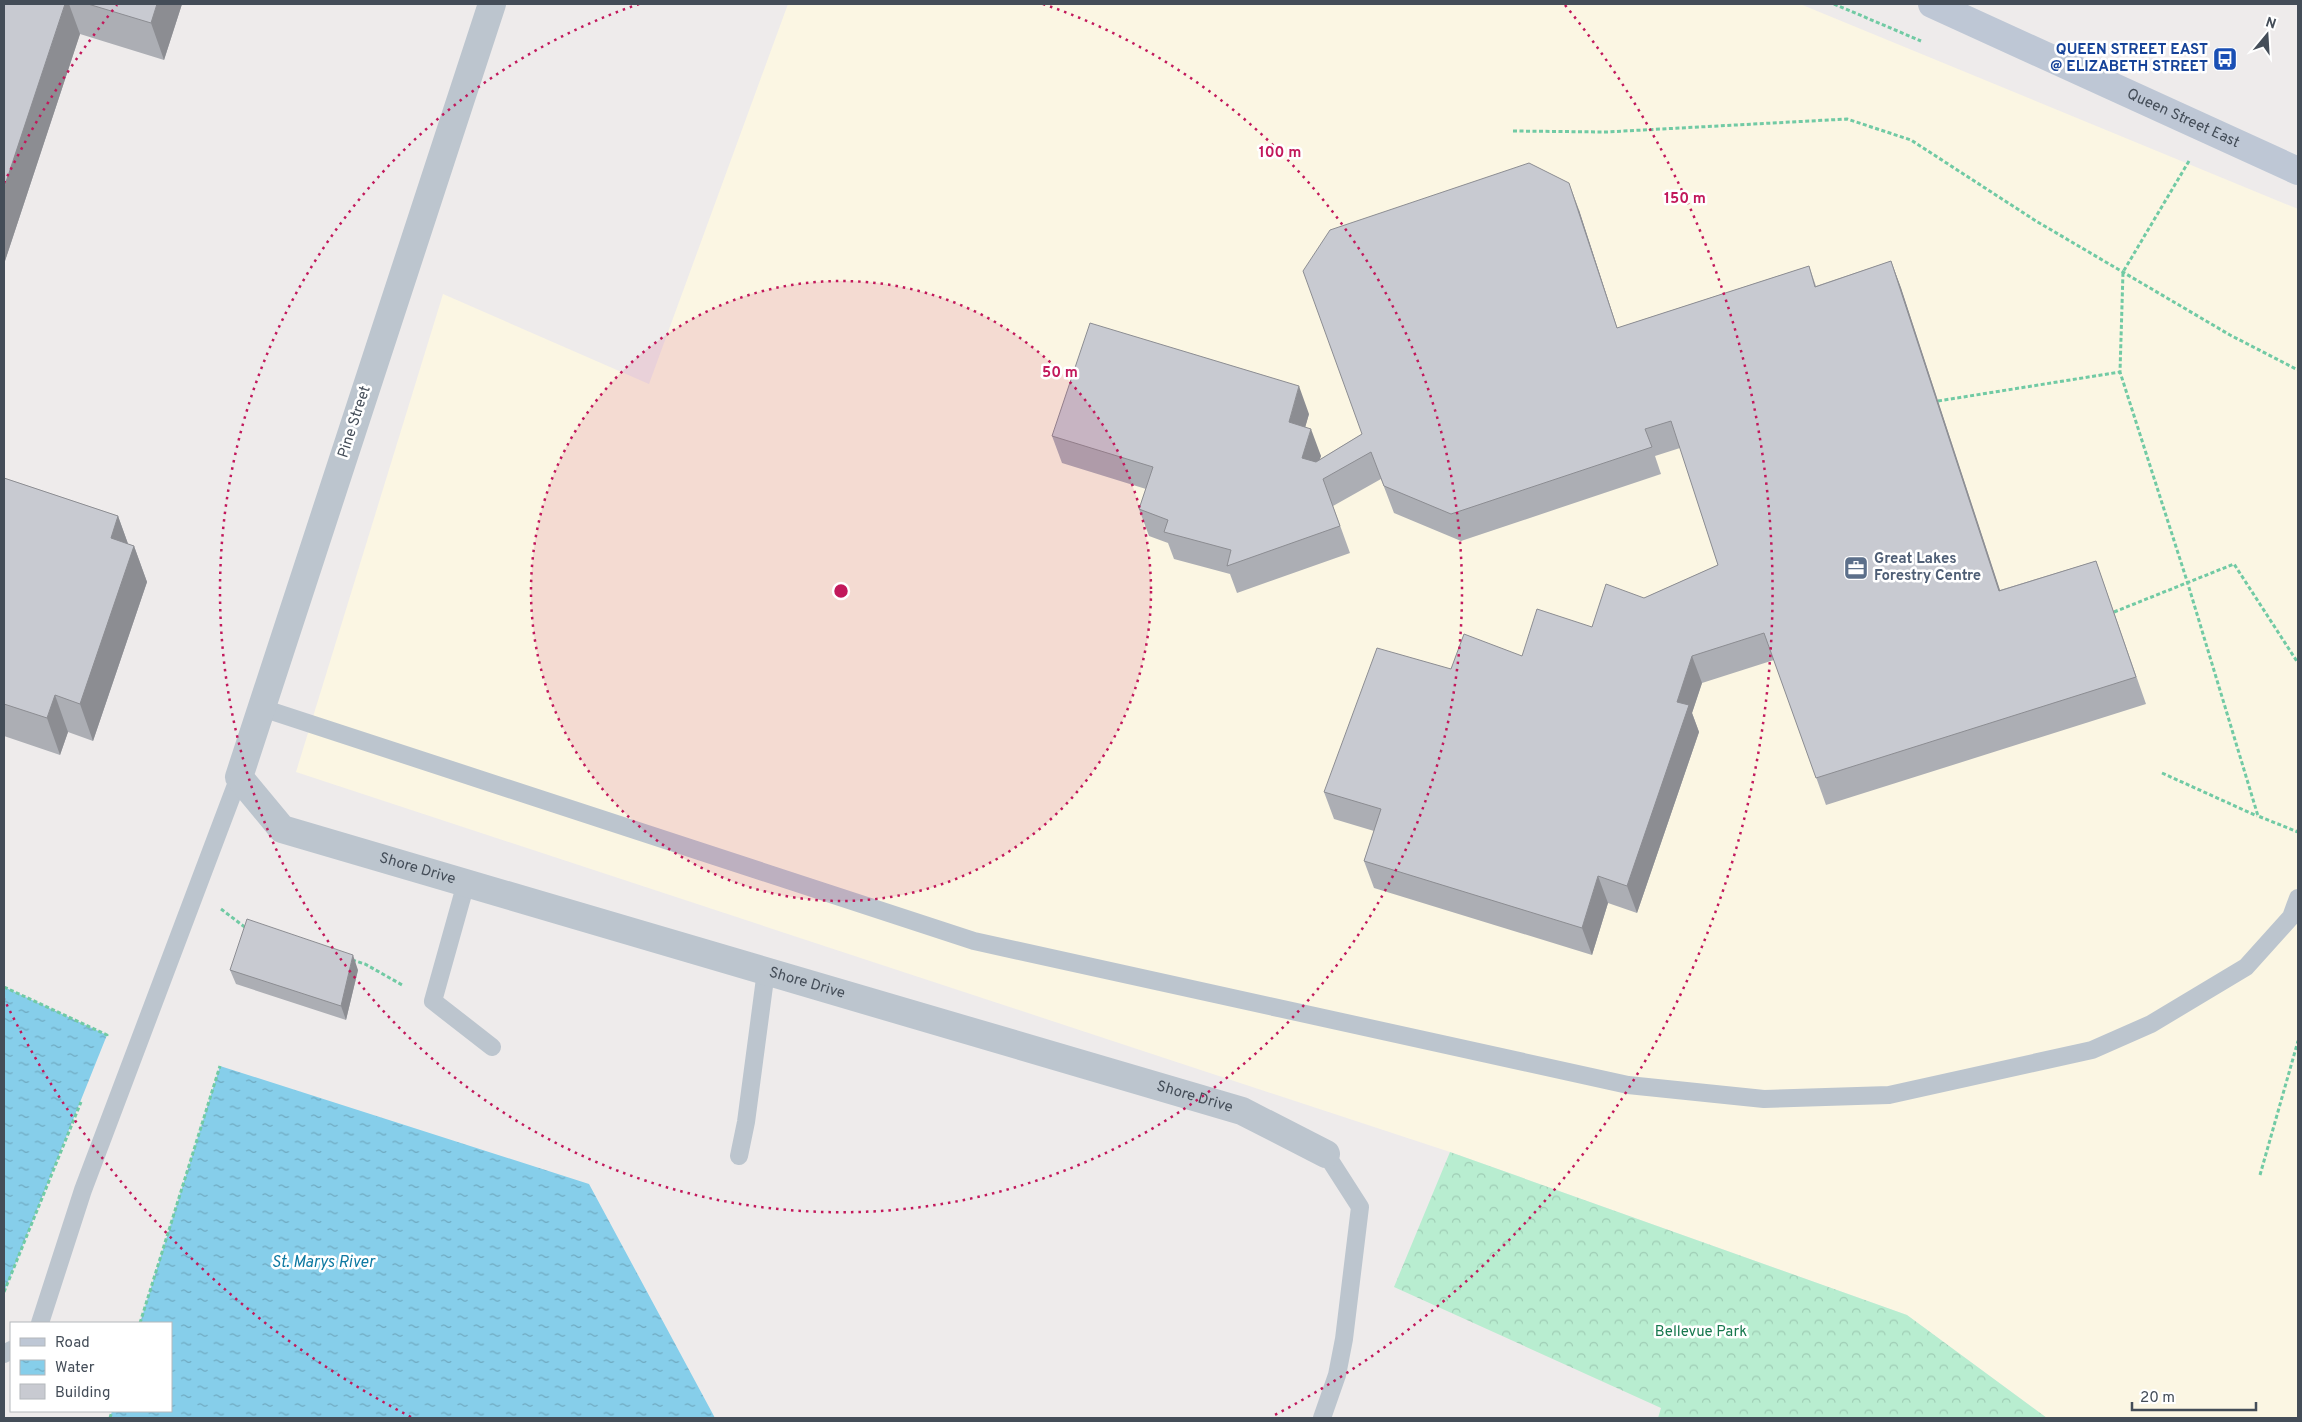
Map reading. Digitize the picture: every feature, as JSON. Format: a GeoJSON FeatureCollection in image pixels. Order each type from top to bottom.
{"type":"FeatureCollection","features":[{"type":"Feature","properties":{"kind":"main road","name":"Queen Street East"},"geometry":{"type":"LineString","coordinates":[[1932,4],[2298,171]]}},
{"type":"Feature","properties":{"kind":"street","name":"Pine Street"},"geometry":{"type":"LineString","coordinates":[[239,777],[492,4]]}},
{"type":"Feature","properties":{"kind":"street","name":"Shore Drive"},"geometry":{"type":"LineString","coordinates":[[239,777],[282,829],[1242,1111],[1326,1154]]}},
{"type":"Feature","properties":{"kind":"lane"},"geometry":{"type":"LineString","coordinates":[[262,708],[974,941],[1628,1086],[1764,1099],[1889,1095],[2092,1050],[2151,1024],[2246,967],[2290,917],[2298,898]]}},
{"type":"Feature","properties":{"kind":"lane"},"geometry":{"type":"LineString","coordinates":[[40,1322],[83,1190],[239,777]]}},
{"type":"Feature","properties":{"kind":"lane"},"geometry":{"type":"LineString","coordinates":[[466,883],[433,1001],[492,1047]]}},
{"type":"Feature","properties":{"kind":"lane"},"geometry":{"type":"LineString","coordinates":[[739,1156],[746,1122],[766,971]]}},
{"type":"Feature","properties":{"kind":"lane"},"geometry":{"type":"LineString","coordinates":[[1322,1418],[1336,1375],[1344,1339],[1360,1206],[1326,1154]]}},
{"type":"Feature","properties":{"kind":"path"},"geometry":{"type":"LineString","coordinates":[[1513,131],[1606,132],[1847,120],[1911,140],[2036,221],[2230,334],[2298,370]]}},
{"type":"Feature","properties":{"kind":"path"},"geometry":{"type":"LineString","coordinates":[[2191,158],[2124,272],[2120,372],[2187,581],[2258,816]]}},
{"type":"Feature","properties":{"kind":"path"},"geometry":{"type":"LineString","coordinates":[[1938,401],[2120,372]]}},
{"type":"Feature","properties":{"kind":"path"},"geometry":{"type":"LineString","coordinates":[[2114,612],[2187,581],[2234,564],[2298,663]]}},
{"type":"Feature","properties":{"kind":"path"},"geometry":{"type":"LineString","coordinates":[[2162,773],[2298,832]]}},
{"type":"Feature","properties":{"kind":"path"},"geometry":{"type":"LineString","coordinates":[[219,907],[252,933]]}},
{"type":"Feature","properties":{"kind":"path"},"geometry":{"type":"LineString","coordinates":[[346,959],[365,964],[433,1001]]}},
{"type":"Feature","properties":{"kind":"path"},"geometry":{"type":"LineString","coordinates":[[4,987],[107,1036],[104,1045]]}},
{"type":"Feature","properties":{"kind":"path"},"geometry":{"type":"LineString","coordinates":[[2260,1174],[2298,1041]]}},
{"type":"Feature","properties":{"kind":"path"},"geometry":{"type":"LineString","coordinates":[[140,1322],[220,1066]]}},
{"type":"Feature","properties":{"kind":"path"},"geometry":{"type":"LineString","coordinates":[[4,1292],[81,1100]]}},
{"type":"Feature","properties":{"kind":"shaded area"},"geometry":{"type":"Polygon","coordinates":[[[788,4],[1800,4],[2298,209],[2298,1418],[2047,1418],[1907,1315],[1450,1152],[296,772],[443,294],[649,384],[788,4]]]}},
{"type":"Feature","properties":{"kind":"green space","name":"Bellevue Park"},"geometry":{"type":"Polygon","coordinates":[[[1450,1152],[1907,1315],[2047,1418],[1658,1418],[1661,1408],[1394,1287],[1450,1152]]]}},
{"type":"Feature","properties":{"kind":"water"},"geometry":{"type":"Polygon","coordinates":[[[4,987],[107,1035],[4,1292],[4,987]]]}},
{"type":"Feature","properties":{"kind":"water","name":"St. Marys River"},"geometry":{"type":"Polygon","coordinates":[[[220,1066],[589,1184],[715,1418],[110,1418],[112,1412],[172,1412],[172,1322],[140,1322],[220,1066]]]}},
{"type":"Feature","properties":{"kind":"building"},"geometry":{"type":"Polygon","coordinates":[[[4,4],[65,4],[4,188],[4,4]]]}},
{"type":"Feature","properties":{"kind":"building"},"geometry":{"type":"Polygon","coordinates":[[[88,4],[157,4],[151,23],[88,4]]]}},
{"type":"Feature","properties":{"kind":"building","name":"Great Lakes Forestry Centre"},"geometry":{"type":"Polygon","coordinates":[[[1529,163],[1569,183],[1617,328],[1809,266],[1815,287],[1891,261],[1999,591],[2096,561],[2136,677],[1816,778],[1764,633],[1692,656],[1677,702],[1689,705],[1627,886],[1598,876],[1582,928],[1364,861],[1381,809],[1324,792],[1377,648],[1451,669],[1464,634],[1522,656],[1537,609],[1592,627],[1606,584],[1644,598],[1718,565],[1671,421],[1645,429],[1652,447],[1451,514],[1384,486],[1371,452],[1323,479],[1340,526],[1227,566],[1231,550],[1164,532],[1168,520],[1139,509],[1153,467],[1052,436],[1090,323],[1299,386],[1289,422],[1311,429],[1302,458],[1316,462],[1362,434],[1303,271],[1330,230],[1529,163]]]}},
{"type":"Feature","properties":{"kind":"building"},"geometry":{"type":"Polygon","coordinates":[[[4,478],[118,516],[111,538],[134,546],[80,704],[55,695],[47,718],[4,704],[4,478]]]}},
{"type":"Feature","properties":{"kind":"building"},"geometry":{"type":"Polygon","coordinates":[[[247,919],[353,955],[341,1006],[230,970],[247,919]]]}},
{"type":"Feature","properties":{"kind":"place","name":"QUEEN STREET EAST @ ELIZABETH STREET"},"geometry":{"type":"Point","coordinates":[2225,59]}},
{"type":"Feature","properties":{"kind":"place","name":"Great Lakes Forestry Centre"},"geometry":{"type":"Point","coordinates":[1856,568]}}]}
